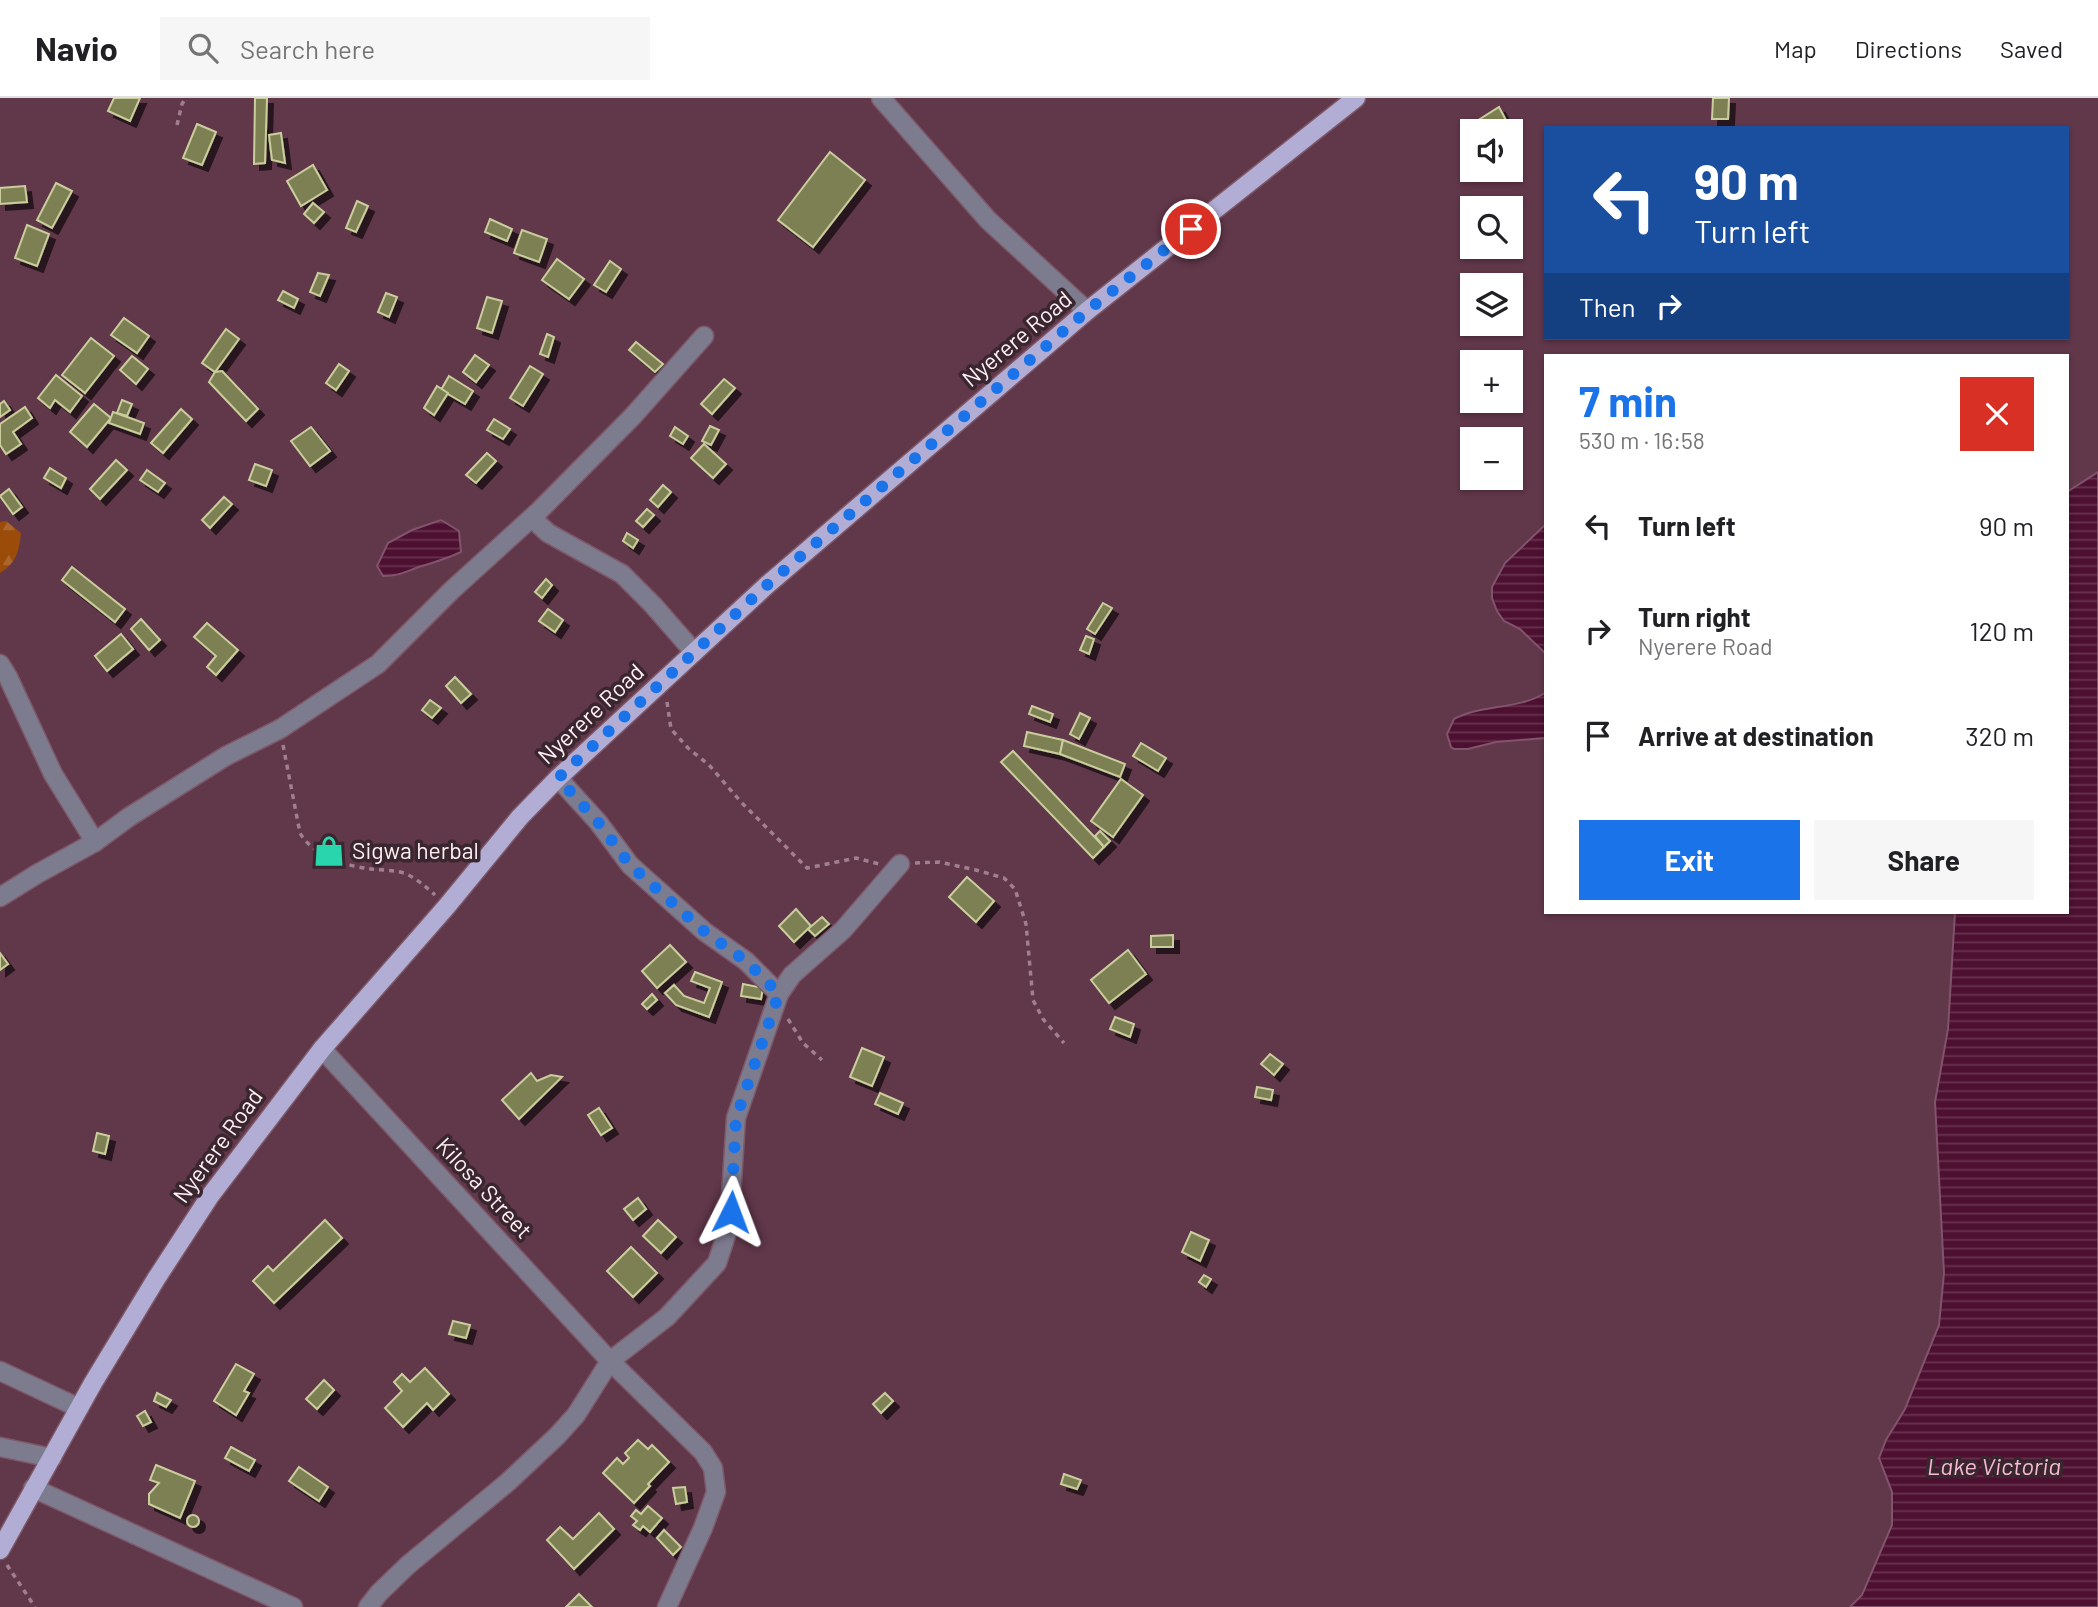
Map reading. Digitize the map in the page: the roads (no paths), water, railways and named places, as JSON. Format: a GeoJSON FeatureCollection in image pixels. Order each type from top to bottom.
{"type":"FeatureCollection","features":[{"type":"Feature","properties":{"kind":"main road","name":"Nyerere Road"},"geometry":{"type":"LineString","coordinates":[[4,1557],[33,1488],[156,1279],[210,1196],[322,1049],[447,906],[520,817],[558,778],[767,585],[1087,311],[1356,98]]}},
{"type":"Feature","properties":{"kind":"street"},"geometry":{"type":"LineString","coordinates":[[881,98],[988,220],[1087,311]]}},
{"type":"Feature","properties":{"kind":"street"},"geometry":{"type":"LineString","coordinates":[[0,898],[95,842],[129,817],[226,756],[281,729],[378,664],[452,590],[532,518],[633,416],[704,336]]}},
{"type":"Feature","properties":{"kind":"street"},"geometry":{"type":"LineString","coordinates":[[532,518],[548,533],[622,574],[694,652]]}},
{"type":"Feature","properties":{"kind":"street"},"geometry":{"type":"LineString","coordinates":[[0,664],[53,774],[95,842]]}},
{"type":"Feature","properties":{"kind":"street"},"geometry":{"type":"LineString","coordinates":[[558,778],[598,822],[630,865],[705,932],[746,961],[779,994]]}},
{"type":"Feature","properties":{"kind":"street"},"geometry":{"type":"LineString","coordinates":[[368,1607],[408,1565],[508,1482],[558,1436],[576,1415],[610,1361],[667,1317],[717,1263],[729,1226],[736,1118],[779,994],[792,975],[843,930],[900,864]]}},
{"type":"Feature","properties":{"kind":"street","name":"Kilosa Street"},"geometry":{"type":"LineString","coordinates":[[322,1049],[610,1361],[704,1452],[713,1468],[716,1492],[703,1528],[667,1607]]}},
{"type":"Feature","properties":{"kind":"street"},"geometry":{"type":"LineString","coordinates":[[0,1371],[79,1408]]}},
{"type":"Feature","properties":{"kind":"street"},"geometry":{"type":"LineString","coordinates":[[0,1447],[52,1458]]}},
{"type":"Feature","properties":{"kind":"street"},"geometry":{"type":"LineString","coordinates":[[33,1488],[293,1607]]}},
{"type":"Feature","properties":{"kind":"water","name":"Lake Victoria"},"geometry":{"type":"Polygon","coordinates":[[[2098,472],[2098,1607],[1850,1607],[1862,1595],[1892,1525],[1892,1492],[1879,1458],[1886,1440],[1905,1409],[1939,1325],[1944,1273],[1935,1102],[1948,1029],[1955,914],[2069,914],[2069,491],[2098,472]]]}},
{"type":"Feature","properties":{"kind":"water"},"geometry":{"type":"Polygon","coordinates":[[[441,520],[459,531],[461,552],[403,573],[383,576],[377,566],[388,543],[412,530],[441,520]]]}},
{"type":"Feature","properties":{"kind":"water"},"geometry":{"type":"Polygon","coordinates":[[[1544,526],[1544,652],[1520,629],[1504,621],[1497,611],[1492,598],[1492,587],[1505,563],[1544,526]]]}},
{"type":"Feature","properties":{"kind":"water"},"geometry":{"type":"Polygon","coordinates":[[[1544,693],[1544,738],[1496,742],[1468,749],[1451,747],[1447,734],[1454,719],[1476,711],[1544,693]]]}},
{"type":"Feature","properties":{"kind":"place","name":"Sigwa herbal"},"geometry":{"type":"Point","coordinates":[329,851]}}]}
